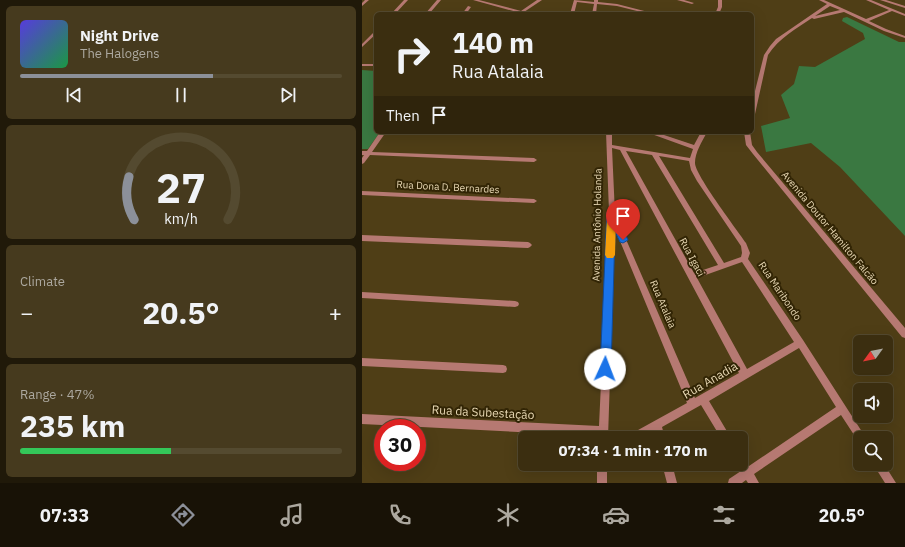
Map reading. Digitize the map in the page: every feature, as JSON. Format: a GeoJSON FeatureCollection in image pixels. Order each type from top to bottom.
{"type":"FeatureCollection","features":[{"type":"Feature","properties":{"kind":"street"},"geometry":{"type":"LineString","coordinates":[[362,5],[367,0]]}},
{"type":"Feature","properties":{"kind":"street"},"geometry":{"type":"LineString","coordinates":[[395,12],[406,0]]}},
{"type":"Feature","properties":{"kind":"street"},"geometry":{"type":"LineString","coordinates":[[429,12],[439,0]]}},
{"type":"Feature","properties":{"kind":"street"},"geometry":{"type":"LineString","coordinates":[[475,0],[521,12],[540,0]]}},
{"type":"Feature","properties":{"kind":"street"},"geometry":{"type":"LineString","coordinates":[[573,12],[576,0],[596,1],[645,12]]}},
{"type":"Feature","properties":{"kind":"street"},"geometry":{"type":"LineString","coordinates":[[678,0],[692,3]]}},
{"type":"Feature","properties":{"kind":"street"},"geometry":{"type":"LineString","coordinates":[[718,12],[720,7],[720,0]]}},
{"type":"Feature","properties":{"kind":"street"},"geometry":{"type":"LineString","coordinates":[[820,0],[894,34],[905,37]]}},
{"type":"Feature","properties":{"kind":"street"},"geometry":{"type":"LineString","coordinates":[[868,0],[905,15]]}},
{"type":"Feature","properties":{"kind":"street"},"geometry":{"type":"LineString","coordinates":[[882,0],[905,7]]}},
{"type":"Feature","properties":{"kind":"street"},"geometry":{"type":"LineString","coordinates":[[594,12],[596,1]]}},
{"type":"Feature","properties":{"kind":"street"},"geometry":{"type":"LineString","coordinates":[[754,106],[766,55],[770,48],[778,40],[830,4]]}},
{"type":"Feature","properties":{"kind":"street"},"geometry":{"type":"LineString","coordinates":[[465,12],[469,7]]}},
{"type":"Feature","properties":{"kind":"street"},"geometry":{"type":"LineString","coordinates":[[865,21],[892,10]]}},
{"type":"Feature","properties":{"kind":"street"},"geometry":{"type":"LineString","coordinates":[[810,19],[844,11]]}},
{"type":"Feature","properties":{"kind":"street"},"geometry":{"type":"LineString","coordinates":[[362,46],[374,34]]}},
{"type":"Feature","properties":{"kind":"street"},"geometry":{"type":"LineString","coordinates":[[362,65],[374,65]]}},
{"type":"Feature","properties":{"kind":"street"},"geometry":{"type":"LineString","coordinates":[[362,162],[365,154],[381,134]]}},
{"type":"Feature","properties":{"kind":"street","name":"Avenida Antônio Holanda"},"geometry":{"type":"LineString","coordinates":[[603,431],[612,212],[609,134]]}},
{"type":"Feature","properties":{"kind":"street"},"geometry":{"type":"LineString","coordinates":[[655,134],[696,148]]}},
{"type":"Feature","properties":{"kind":"street"},"geometry":{"type":"LineString","coordinates":[[610,146],[693,160],[696,148],[703,134]]}},
{"type":"Feature","properties":{"kind":"street","name":"Avenida Doutor Hamilton Falcão"},"geometry":{"type":"LineString","coordinates":[[747,134],[749,145],[755,153],[905,334]]}},
{"type":"Feature","properties":{"kind":"street","name":"Rua Igaci"},"geometry":{"type":"LineString","coordinates":[[622,148],[745,375]]}},
{"type":"Feature","properties":{"kind":"street"},"geometry":{"type":"LineString","coordinates":[[654,153],[722,266]]}},
{"type":"Feature","properties":{"kind":"street"},"geometry":{"type":"LineString","coordinates":[[365,154],[534,160]]}},
{"type":"Feature","properties":{"kind":"street","name":"Rua Maribondo"},"geometry":{"type":"LineString","coordinates":[[693,160],[692,165],[700,181],[744,245],[746,253],[744,259],[800,343],[855,431]]}},
{"type":"Feature","properties":{"kind":"street","name":"Rua Dona D. Bernardes"},"geometry":{"type":"LineString","coordinates":[[362,193],[534,201]]}},
{"type":"Feature","properties":{"kind":"street","name":"Rua Atalaia"},"geometry":{"type":"LineString","coordinates":[[612,212],[693,405]]}},
{"type":"Feature","properties":{"kind":"street"},"geometry":{"type":"LineString","coordinates":[[362,238],[528,245]]}},
{"type":"Feature","properties":{"kind":"street"},"geometry":{"type":"LineString","coordinates":[[691,277],[744,259]]}},
{"type":"Feature","properties":{"kind":"street"},"geometry":{"type":"LineString","coordinates":[[362,295],[515,304]]}},
{"type":"Feature","properties":{"kind":"street","name":"Rua Anadia"},"geometry":{"type":"LineString","coordinates":[[644,431],[693,405],[800,343]]}},
{"type":"Feature","properties":{"kind":"street"},"geometry":{"type":"LineString","coordinates":[[362,362],[503,369]]}},
{"type":"Feature","properties":{"kind":"street"},"geometry":{"type":"LineString","coordinates":[[703,399],[722,431]]}},
{"type":"Feature","properties":{"kind":"street"},"geometry":{"type":"LineString","coordinates":[[733,483],[841,409]]}},
{"type":"Feature","properties":{"kind":"street","name":"Rua da Subestação"},"geometry":{"type":"LineString","coordinates":[[362,419],[543,431]]}},
{"type":"Feature","properties":{"kind":"street"},"geometry":{"type":"LineString","coordinates":[[657,424],[658,431]]}},
{"type":"Feature","properties":{"kind":"street"},"geometry":{"type":"LineString","coordinates":[[602,471],[602,483]]}},
{"type":"Feature","properties":{"kind":"street"},"geometry":{"type":"LineString","coordinates":[[669,471],[672,483]]}},
{"type":"Feature","properties":{"kind":"street"},"geometry":{"type":"LineString","coordinates":[[746,471],[754,483]]}},
{"type":"Feature","properties":{"kind":"street"},"geometry":{"type":"LineString","coordinates":[[883,471],[891,483]]}},
{"type":"Feature","properties":{"kind":"green space"},"geometry":{"type":"Polygon","coordinates":[[[847,17],[899,42],[905,42],[905,236],[840,167],[811,143],[766,152],[761,126],[790,118],[781,95],[794,84],[799,66],[815,67],[865,39],[863,33],[842,21],[843,18],[847,17]]]}},
{"type":"Feature","properties":{"kind":"green space"},"geometry":{"type":"Polygon","coordinates":[[[362,70],[374,71],[374,134],[379,134],[368,149],[362,149],[362,70]]]}},
{"type":"Feature","properties":{"kind":"slow traffic"},"geometry":{"type":"LineString","coordinates":[[610,255],[611,218]]}},
{"type":"Feature","properties":{"kind":"route"},"geometry":{"type":"LineString","coordinates":[[605,369],[612,212],[623,240]]}}]}
